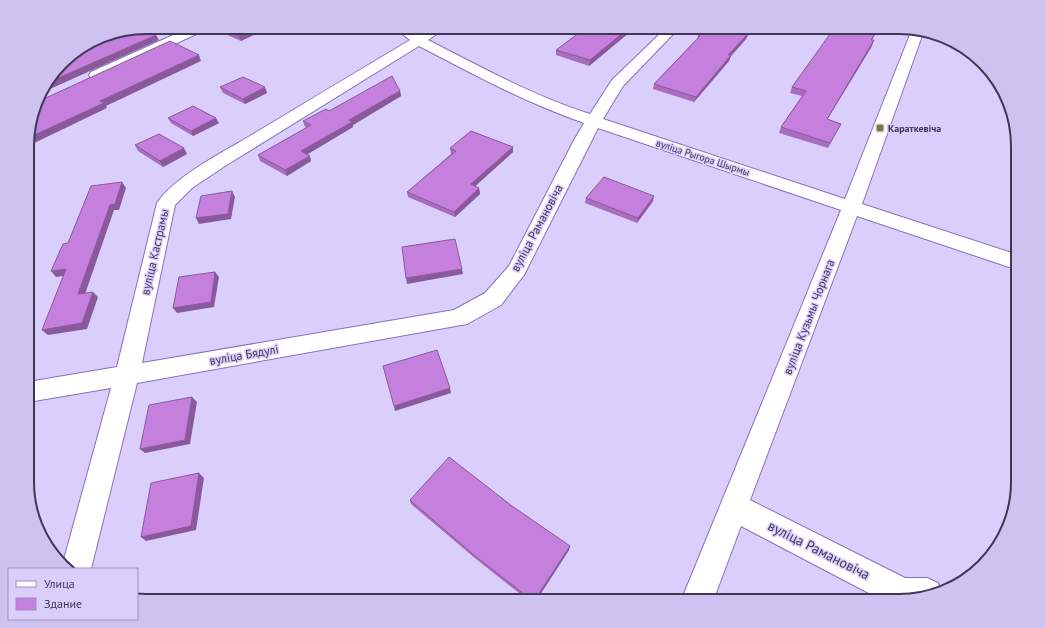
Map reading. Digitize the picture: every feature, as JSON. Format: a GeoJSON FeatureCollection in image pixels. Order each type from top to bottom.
{"type":"FeatureCollection","features":[{"type":"Feature","properties":{"kind":"street"},"geometry":{"type":"LineString","coordinates":[[86,80],[186,34]]}},
{"type":"Feature","properties":{"kind":"street","name":"вуліца Рыгора Шырмы"},"geometry":{"type":"LineString","coordinates":[[409,34],[419,41],[512,88],[561,110],[852,206],[1011,261]]}},
{"type":"Feature","properties":{"kind":"street","name":"вуліца Кастрамы"},"geometry":{"type":"LineString","coordinates":[[76,568],[127,375],[166,203],[186,184],[219,162],[430,34]]}},
{"type":"Feature","properties":{"kind":"street","name":"вуліца Рамановіча"},"geometry":{"type":"LineString","coordinates":[[460,318],[493,299],[517,270],[593,120],[617,83],[667,34]]}},
{"type":"Feature","properties":{"kind":"street","name":"вуліца Кузьмы Чорнага"},"geometry":{"type":"LineString","coordinates":[[700,594],[852,206],[916,35]]}},
{"type":"Feature","properties":{"kind":"street","name":"вуліца Бядулі"},"geometry":{"type":"LineString","coordinates":[[34,391],[460,318]]}},
{"type":"Feature","properties":{"kind":"street","name":"вуліца Рамановіча"},"geometry":{"type":"LineString","coordinates":[[734,506],[903,594]]}},
{"type":"Feature","properties":{"kind":"building"},"geometry":{"type":"Polygon","coordinates":[[[146,34],[156,35],[56,79],[72,62],[90,49],[103,43],[124,36],[146,34]]]}},
{"type":"Feature","properties":{"kind":"building"},"geometry":{"type":"Polygon","coordinates":[[[578,34],[622,34],[590,60],[556,50],[578,34]]]}},
{"type":"Feature","properties":{"kind":"building"},"geometry":{"type":"Polygon","coordinates":[[[700,34],[748,34],[728,55],[731,55],[696,97],[654,84],[700,36],[698,36],[700,34]]]}},
{"type":"Feature","properties":{"kind":"building"},"geometry":{"type":"Polygon","coordinates":[[[830,34],[875,34],[871,40],[874,40],[827,119],[841,124],[830,143],[781,127],[806,91],[792,87],[830,34]]]}},
{"type":"Feature","properties":{"kind":"building"},"geometry":{"type":"Polygon","coordinates":[[[170,41],[199,55],[100,101],[104,103],[35,135],[36,124],[45,98],[170,41]]]}},
{"type":"Feature","properties":{"kind":"building"},"geometry":{"type":"Polygon","coordinates":[[[392,76],[400,91],[349,120],[352,122],[301,151],[310,156],[285,170],[258,155],[311,125],[303,121],[326,109],[329,111],[392,76]]]}},
{"type":"Feature","properties":{"kind":"building"},"geometry":{"type":"Polygon","coordinates":[[[243,77],[265,87],[243,99],[220,87],[243,77]]]}},
{"type":"Feature","properties":{"kind":"building"},"geometry":{"type":"Polygon","coordinates":[[[193,106],[216,118],[191,131],[168,118],[193,106]]]}},
{"type":"Feature","properties":{"kind":"building"},"geometry":{"type":"Polygon","coordinates":[[[471,131],[513,147],[471,184],[479,188],[454,212],[407,192],[456,151],[450,148],[471,131]]]}},
{"type":"Feature","properties":{"kind":"building"},"geometry":{"type":"Polygon","coordinates":[[[159,134],[184,148],[160,161],[135,145],[159,134]]]}},
{"type":"Feature","properties":{"kind":"building"},"geometry":{"type":"Polygon","coordinates":[[[604,177],[654,196],[638,218],[586,198],[604,177]]]}},
{"type":"Feature","properties":{"kind":"building"},"geometry":{"type":"Polygon","coordinates":[[[122,182],[115,204],[110,205],[78,294],[93,292],[82,323],[42,330],[66,269],[51,271],[63,244],[68,243],[91,186],[122,182]]]}},
{"type":"Feature","properties":{"kind":"building"},"geometry":{"type":"Polygon","coordinates":[[[232,191],[228,214],[196,218],[201,196],[232,191]]]}},
{"type":"Feature","properties":{"kind":"building"},"geometry":{"type":"Polygon","coordinates":[[[455,239],[462,269],[406,278],[402,247],[455,239]]]}},
{"type":"Feature","properties":{"kind":"building"},"geometry":{"type":"Polygon","coordinates":[[[215,272],[211,302],[173,308],[179,277],[215,272]]]}},
{"type":"Feature","properties":{"kind":"building"},"geometry":{"type":"Polygon","coordinates":[[[437,350],[450,388],[394,406],[383,366],[437,350]]]}},
{"type":"Feature","properties":{"kind":"building"},"geometry":{"type":"Polygon","coordinates":[[[192,397],[185,440],[140,449],[149,405],[192,397]]]}},
{"type":"Feature","properties":{"kind":"building"},"geometry":{"type":"Polygon","coordinates":[[[449,457],[512,506],[570,546],[539,594],[524,594],[475,556],[410,500],[449,457]]]}},
{"type":"Feature","properties":{"kind":"building"},"geometry":{"type":"Polygon","coordinates":[[[199,473],[191,526],[141,537],[151,483],[199,473]]]}},
{"type":"Feature","properties":{"kind":"place","name":"Караткевіча"},"geometry":{"type":"Point","coordinates":[880,128]}}]}
